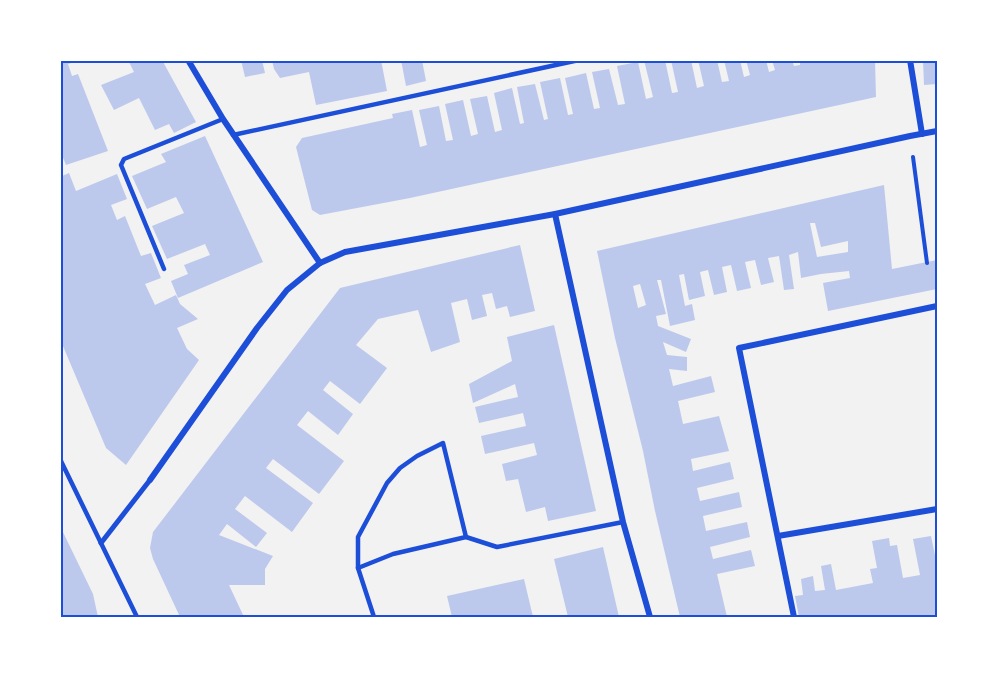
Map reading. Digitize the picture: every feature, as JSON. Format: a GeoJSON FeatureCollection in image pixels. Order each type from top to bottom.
{"type":"FeatureCollection","features":[{"type":"Feature","properties":{"kind":"street"},"geometry":{"type":"LineString","coordinates":[[188,60],[233,135],[320,262]]}},
{"type":"Feature","properties":{"kind":"street"},"geometry":{"type":"LineString","coordinates":[[910,60],[922,134]]}},
{"type":"Feature","properties":{"kind":"street"},"geometry":{"type":"LineString","coordinates":[[101,543],[150,480],[257,328],[287,290],[320,262],[345,252],[555,214],[937,131]]}},
{"type":"Feature","properties":{"kind":"street"},"geometry":{"type":"LineString","coordinates":[[555,214],[623,522],[650,617]]}},
{"type":"Feature","properties":{"kind":"street"},"geometry":{"type":"LineString","coordinates":[[794,617],[739,348],[937,306]]}},
{"type":"Feature","properties":{"kind":"street"},"geometry":{"type":"LineString","coordinates":[[778,536],[937,509]]}},
{"type":"Feature","properties":{"kind":"lane"},"geometry":{"type":"LineString","coordinates":[[233,135],[579,60]]}},
{"type":"Feature","properties":{"kind":"lane"},"geometry":{"type":"LineString","coordinates":[[164,269],[121,165],[124,159],[223,119]]}},
{"type":"Feature","properties":{"kind":"lane"},"geometry":{"type":"LineString","coordinates":[[374,617],[358,568],[358,537],[387,483],[399,468],[443,443],[466,537]]}},
{"type":"Feature","properties":{"kind":"lane"},"geometry":{"type":"LineString","coordinates":[[60,459],[137,617]]}},
{"type":"Feature","properties":{"kind":"lane"},"geometry":{"type":"LineString","coordinates":[[358,568],[393,554],[466,537],[497,547],[623,522]]}},
{"type":"Feature","properties":{"kind":"path"},"geometry":{"type":"LineString","coordinates":[[910,136],[927,263]]}},
{"type":"Feature","properties":{"kind":"building"},"geometry":{"type":"Polygon","coordinates":[[[60,60],[81,60],[68,64],[72,76],[78,74],[108,151],[66,165],[60,150],[60,60]]]}},
{"type":"Feature","properties":{"kind":"building"},"geometry":{"type":"Polygon","coordinates":[[[128,60],[162,60],[196,122],[174,133],[169,124],[155,130],[139,98],[114,110],[101,85],[134,72],[128,60]]]}},
{"type":"Feature","properties":{"kind":"building"},"geometry":{"type":"Polygon","coordinates":[[[241,60],[262,60],[265,73],[245,77],[241,60]]]}},
{"type":"Feature","properties":{"kind":"building"},"geometry":{"type":"Polygon","coordinates":[[[272,60],[381,60],[387,91],[316,105],[309,72],[280,78],[274,69],[272,60]]]}},
{"type":"Feature","properties":{"kind":"building"},"geometry":{"type":"Polygon","coordinates":[[[401,60],[422,60],[426,81],[406,86],[401,60]]]}},
{"type":"Feature","properties":{"kind":"building"},"geometry":{"type":"Polygon","coordinates":[[[644,60],[665,60],[672,93],[678,92],[671,60],[691,60],[697,88],[704,86],[698,60],[717,60],[722,82],[729,81],[724,60],[740,60],[744,77],[750,75],[746,60],[766,60],[769,72],[775,70],[772,60],[792,60],[794,66],[800,65],[800,60],[875,60],[876,97],[410,198],[320,215],[312,210],[296,147],[302,138],[393,118],[392,114],[412,110],[420,147],[427,145],[419,110],[439,106],[446,141],[453,140],[445,104],[463,100],[471,136],[478,134],[470,99],[487,96],[495,132],[502,130],[494,93],[512,88],[520,124],[524,123],[517,87],[535,84],[544,120],[548,119],[540,82],[560,78],[568,115],[573,114],[565,78],[586,73],[594,109],[600,108],[592,72],[609,69],[618,105],[625,104],[617,66],[638,62],[646,99],[653,97],[644,60]]]}},
{"type":"Feature","properties":{"kind":"building"},"geometry":{"type":"Polygon","coordinates":[[[923,60],[937,60],[937,84],[924,85],[923,60]]]}},
{"type":"Feature","properties":{"kind":"building"},"geometry":{"type":"Polygon","coordinates":[[[205,136],[263,262],[178,298],[171,281],[188,274],[184,265],[210,255],[205,244],[167,259],[152,226],[184,213],[176,197],[147,209],[132,176],[166,162],[161,154],[205,136]]]}},
{"type":"Feature","properties":{"kind":"building"},"geometry":{"type":"Polygon","coordinates":[[[69,173],[76,191],[117,174],[127,199],[111,205],[117,220],[125,216],[141,256],[151,253],[161,278],[145,284],[155,305],[176,295],[180,304],[198,319],[177,328],[187,349],[199,360],[126,465],[106,448],[60,339],[60,177],[69,173]]]}},
{"type":"Feature","properties":{"kind":"building"},"geometry":{"type":"Polygon","coordinates":[[[884,185],[892,269],[937,260],[937,289],[828,311],[823,283],[850,278],[849,271],[801,278],[798,252],[789,255],[794,289],[784,290],[779,256],[768,258],[774,282],[761,285],[755,260],[745,262],[751,288],[737,291],[731,265],[722,267],[727,292],[714,295],[708,270],[700,272],[705,296],[689,300],[684,274],[679,275],[685,306],[692,304],[695,320],[670,326],[661,280],[657,280],[666,314],[656,316],[658,326],[691,339],[686,352],[663,342],[667,355],[687,357],[687,371],[669,369],[673,386],[711,376],[715,392],[678,401],[683,424],[719,416],[729,451],[691,459],[693,471],[730,462],[734,479],[697,488],[700,501],[739,492],[742,507],[703,516],[706,531],[747,522],[750,537],[710,547],[713,559],[751,550],[755,566],[717,574],[727,617],[680,617],[597,251],[884,185]],[[810,223],[817,257],[848,252],[848,241],[821,247],[815,223],[810,223]],[[640,284],[633,286],[638,308],[646,305],[640,284]]]}},
{"type":"Feature","properties":{"kind":"building"},"geometry":{"type":"Polygon","coordinates":[[[520,245],[535,311],[510,317],[507,306],[496,309],[492,293],[482,295],[487,316],[472,320],[467,299],[451,303],[460,342],[431,352],[418,310],[378,319],[356,345],[387,368],[360,404],[330,381],[323,390],[353,414],[338,435],[308,411],[297,425],[344,461],[319,494],[273,459],[266,468],[313,503],[292,532],[245,496],[235,509],[267,533],[256,547],[227,524],[219,535],[273,556],[265,569],[265,585],[229,585],[244,617],[180,617],[153,559],[150,548],[153,532],[340,288],[520,245]]]}},
{"type":"Feature","properties":{"kind":"building"},"geometry":{"type":"Polygon","coordinates":[[[554,325],[596,511],[548,521],[545,507],[526,512],[518,479],[506,481],[502,464],[537,455],[534,443],[485,454],[481,436],[526,426],[523,413],[479,423],[475,407],[518,397],[515,384],[473,403],[469,384],[512,361],[507,337],[554,325]]]}},
{"type":"Feature","properties":{"kind":"building"},"geometry":{"type":"Polygon","coordinates":[[[60,526],[93,594],[98,617],[60,617],[60,526]]]}},
{"type":"Feature","properties":{"kind":"building"},"geometry":{"type":"Polygon","coordinates":[[[931,536],[937,565],[937,617],[799,617],[795,596],[803,595],[801,579],[813,576],[815,591],[825,590],[821,566],[831,564],[836,590],[873,583],[870,569],[877,568],[872,541],[889,538],[890,546],[897,545],[903,578],[920,575],[913,539],[931,536]]]}},
{"type":"Feature","properties":{"kind":"building"},"geometry":{"type":"Polygon","coordinates":[[[603,547],[619,617],[568,617],[554,559],[603,547]]]}},
{"type":"Feature","properties":{"kind":"building"},"geometry":{"type":"Polygon","coordinates":[[[524,579],[533,617],[452,617],[447,596],[524,579]]]}}]}
